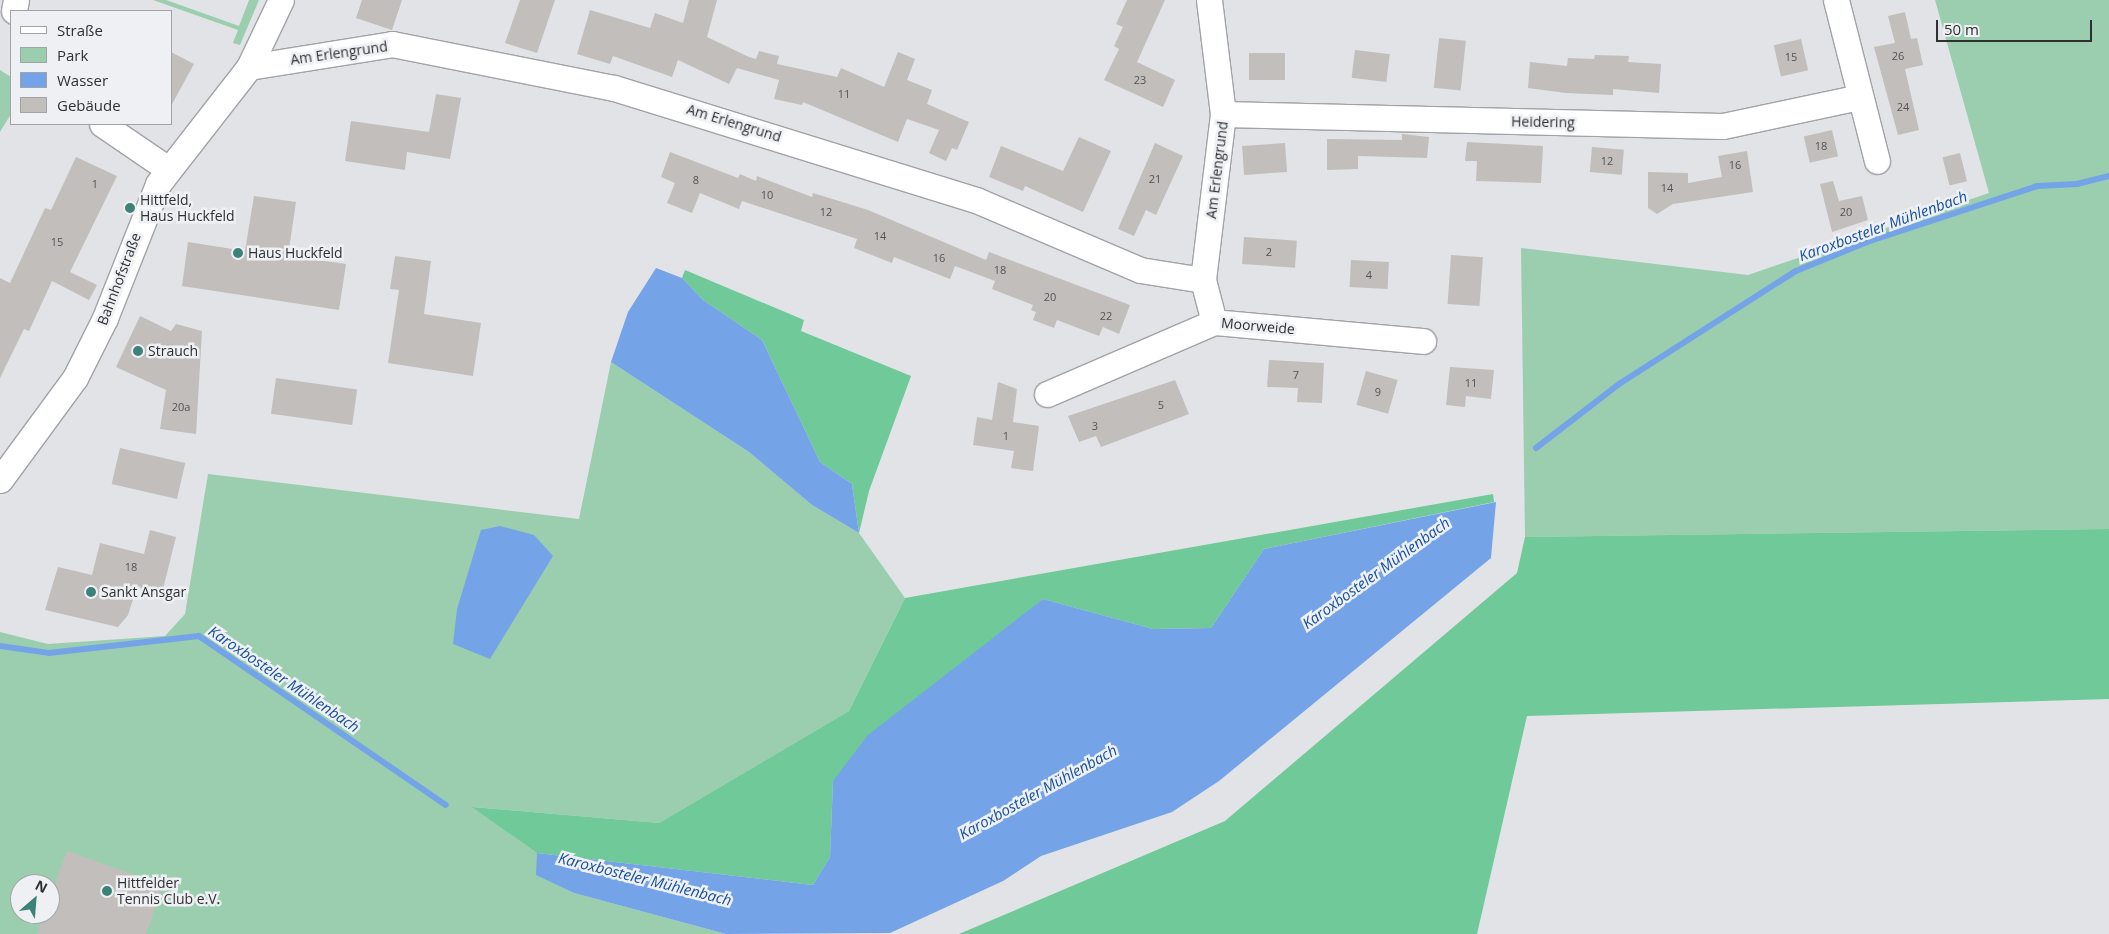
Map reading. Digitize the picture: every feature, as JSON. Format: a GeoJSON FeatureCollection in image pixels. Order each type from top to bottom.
{"type":"FeatureCollection","features":[{"type":"Feature","properties":{"kind":"street","name":"Bahnhofstraße"},"geometry":{"type":"LineString","coordinates":[[5,465],[75,378],[105,318],[143,215],[168,169],[249,67],[281,0]]}},
{"type":"Feature","properties":{"kind":"street","name":"Am Erlengrund"},"geometry":{"type":"LineString","coordinates":[[1209,0],[1223,114],[1203,280],[1214,322]]}},
{"type":"Feature","properties":{"kind":"street"},"geometry":{"type":"LineString","coordinates":[[1836,0],[1877,160]]}},
{"type":"Feature","properties":{"kind":"street","name":"Am Erlengrund"},"geometry":{"type":"LineString","coordinates":[[249,67],[392,44],[614,88],[976,200],[1140,270],[1203,280]]}},
{"type":"Feature","properties":{"kind":"street","name":"Heidering"},"geometry":{"type":"LineString","coordinates":[[1223,114],[1723,126],[1860,97]]}},
{"type":"Feature","properties":{"kind":"street"},"geometry":{"type":"LineString","coordinates":[[103,125],[168,169]]}},
{"type":"Feature","properties":{"kind":"street","name":"Moorweide"},"geometry":{"type":"LineString","coordinates":[[1046,394],[1214,322],[1423,342]]}},
{"type":"Feature","properties":{"kind":"green space"},"geometry":{"type":"Polygon","coordinates":[[[153,0],[166,0],[239,26],[249,0],[259,0],[240,45],[233,43],[238,30],[153,0]]]}},
{"type":"Feature","properties":{"kind":"green space"},"geometry":{"type":"Polygon","coordinates":[[[1935,0],[2109,0],[2109,529],[1525,537],[1521,248],[1748,275],[1989,193],[1935,0]]]}},
{"type":"Feature","properties":{"kind":"green space"},"geometry":{"type":"Polygon","coordinates":[[[0,70],[10,76],[10,116],[0,132],[0,70]]]}},
{"type":"Feature","properties":{"kind":"green space"},"geometry":{"type":"Polygon","coordinates":[[[685,270],[804,320],[801,331],[911,376],[869,491],[859,533],[852,484],[820,462],[762,340],[703,300],[682,278],[685,270]]]}},
{"type":"Feature","properties":{"kind":"green space"},"geometry":{"type":"Polygon","coordinates":[[[611,362],[749,452],[812,505],[859,533],[905,598],[849,711],[659,823],[473,807],[537,853],[537,875],[574,893],[726,934],[0,934],[0,632],[48,644],[165,636],[185,614],[208,474],[579,519],[611,362]]]}},
{"type":"Feature","properties":{"kind":"green space"},"geometry":{"type":"Polygon","coordinates":[[[1493,494],[1494,502],[1264,549],[1211,628],[1153,629],[1043,599],[833,781],[830,857],[813,885],[537,853],[472,807],[659,823],[849,711],[905,598],[1493,494]]]}},
{"type":"Feature","properties":{"kind":"green space"},"geometry":{"type":"Polygon","coordinates":[[[2109,529],[2109,699],[1527,716],[1477,934],[959,934],[1225,821],[1517,573],[1525,537],[2109,529]]]}},
{"type":"Feature","properties":{"kind":"water"},"geometry":{"type":"Polygon","coordinates":[[[656,268],[682,278],[703,300],[762,340],[820,462],[852,484],[859,533],[812,505],[749,452],[611,362],[628,312],[656,268]]]}},
{"type":"Feature","properties":{"kind":"water"},"geometry":{"type":"Polygon","coordinates":[[[1496,502],[1491,558],[1219,781],[1172,812],[1041,856],[1003,881],[890,933],[726,934],[574,893],[536,875],[537,853],[813,885],[830,857],[833,781],[868,735],[1043,599],[1153,629],[1211,628],[1264,549],[1496,502]]]}},
{"type":"Feature","properties":{"kind":"water"},"geometry":{"type":"Polygon","coordinates":[[[500,526],[534,535],[553,556],[490,659],[453,644],[457,609],[481,530],[500,526]]]}},
{"type":"Feature","properties":{"kind":"building"},"geometry":{"type":"Polygon","coordinates":[[[362,0],[402,0],[392,30],[356,18],[362,0]]]}},
{"type":"Feature","properties":{"kind":"building"},"geometry":{"type":"Polygon","coordinates":[[[520,0],[555,0],[537,53],[505,43],[520,0]]]}},
{"type":"Feature","properties":{"kind":"building"},"geometry":{"type":"Polygon","coordinates":[[[689,0],[717,0],[707,37],[756,59],[759,51],[779,56],[777,64],[837,77],[841,68],[884,87],[898,52],[915,59],[907,80],[932,90],[927,104],[969,122],[957,150],[952,148],[946,161],[929,153],[939,130],[907,119],[898,142],[803,102],[802,105],[774,99],[779,80],[737,68],[729,84],[678,60],[672,77],[613,56],[610,64],[577,54],[590,10],[650,28],[655,13],[683,23],[689,0]]]}},
{"type":"Feature","properties":{"kind":"building"},"geometry":{"type":"Polygon","coordinates":[[[1127,0],[1165,0],[1137,62],[1175,80],[1163,107],[1104,80],[1119,49],[1114,46],[1123,27],[1116,24],[1127,0]]]}},
{"type":"Feature","properties":{"kind":"building"},"geometry":{"type":"Polygon","coordinates":[[[1905,12],[1911,39],[1917,38],[1923,65],[1905,69],[1919,130],[1898,135],[1874,47],[1895,43],[1888,16],[1905,12]]]}},
{"type":"Feature","properties":{"kind":"building"},"geometry":{"type":"Polygon","coordinates":[[[1439,38],[1466,41],[1461,91],[1434,88],[1439,38]]]}},
{"type":"Feature","properties":{"kind":"building"},"geometry":{"type":"Polygon","coordinates":[[[1801,39],[1808,70],[1781,76],[1774,45],[1801,39]]]}},
{"type":"Feature","properties":{"kind":"building"},"geometry":{"type":"Polygon","coordinates":[[[1355,50],[1390,54],[1386,82],[1352,78],[1355,50]]]}},
{"type":"Feature","properties":{"kind":"building"},"geometry":{"type":"Polygon","coordinates":[[[172,53],[194,64],[172,104],[172,53]]]}},
{"type":"Feature","properties":{"kind":"building"},"geometry":{"type":"Polygon","coordinates":[[[1249,53],[1285,53],[1285,80],[1249,80],[1249,53]]]}},
{"type":"Feature","properties":{"kind":"building"},"geometry":{"type":"Polygon","coordinates":[[[1595,55],[1629,56],[1628,62],[1661,64],[1659,93],[1613,89],[1613,95],[1566,93],[1528,88],[1530,62],[1567,66],[1568,58],[1594,59],[1595,55]]]}},
{"type":"Feature","properties":{"kind":"building"},"geometry":{"type":"Polygon","coordinates":[[[436,94],[461,98],[450,159],[407,152],[405,170],[345,161],[351,121],[429,132],[436,94]]]}},
{"type":"Feature","properties":{"kind":"building"},"geometry":{"type":"Polygon","coordinates":[[[1832,130],[1838,156],[1810,163],[1804,137],[1832,130]]]}},
{"type":"Feature","properties":{"kind":"building"},"geometry":{"type":"Polygon","coordinates":[[[1402,134],[1429,137],[1427,158],[1358,156],[1358,169],[1327,170],[1327,139],[1402,140],[1402,134]]]}},
{"type":"Feature","properties":{"kind":"building"},"geometry":{"type":"Polygon","coordinates":[[[1079,137],[1111,151],[1083,212],[1025,186],[1023,191],[989,177],[1001,146],[1063,171],[1079,137]]]}},
{"type":"Feature","properties":{"kind":"building"},"geometry":{"type":"Polygon","coordinates":[[[1467,142],[1543,146],[1541,183],[1476,181],[1477,161],[1465,161],[1467,142]]]}},
{"type":"Feature","properties":{"kind":"building"},"geometry":{"type":"Polygon","coordinates":[[[1155,143],[1183,156],[1156,215],[1146,210],[1134,236],[1118,229],[1155,143]]]}},
{"type":"Feature","properties":{"kind":"building"},"geometry":{"type":"Polygon","coordinates":[[[1285,143],[1287,172],[1244,175],[1242,146],[1285,143]]]}},
{"type":"Feature","properties":{"kind":"building"},"geometry":{"type":"Polygon","coordinates":[[[1592,147],[1624,150],[1622,175],[1590,172],[1592,147]]]}},
{"type":"Feature","properties":{"kind":"building"},"geometry":{"type":"Polygon","coordinates":[[[1747,151],[1753,192],[1673,204],[1657,214],[1648,208],[1648,172],[1688,173],[1688,183],[1722,177],[1718,156],[1747,151]]]}},
{"type":"Feature","properties":{"kind":"building"},"geometry":{"type":"Polygon","coordinates":[[[670,152],[738,178],[740,174],[756,181],[757,176],[812,197],[813,193],[868,210],[986,260],[989,252],[1130,305],[1119,334],[1103,327],[1099,336],[1057,320],[1054,328],[1033,320],[1036,312],[1031,310],[1033,305],[992,289],[995,281],[955,266],[950,279],[894,257],[892,263],[854,248],[857,239],[742,201],[739,209],[700,193],[692,213],[667,203],[675,183],[661,177],[670,152]]]}},
{"type":"Feature","properties":{"kind":"building"},"geometry":{"type":"Polygon","coordinates":[[[1960,153],[1967,181],[1950,185],[1943,157],[1960,153]]]}},
{"type":"Feature","properties":{"kind":"building"},"geometry":{"type":"Polygon","coordinates":[[[76,157],[117,176],[70,272],[97,285],[89,300],[52,281],[29,331],[24,329],[0,378],[0,278],[10,283],[45,208],[51,210],[76,157]]]}},
{"type":"Feature","properties":{"kind":"building"},"geometry":{"type":"Polygon","coordinates":[[[1833,181],[1839,201],[1862,196],[1868,220],[1832,232],[1820,184],[1833,181]]]}},
{"type":"Feature","properties":{"kind":"building","name":"Haus Huckfeld"},"geometry":{"type":"Polygon","coordinates":[[[254,196],[296,202],[288,256],[346,264],[339,310],[182,286],[188,242],[245,251],[254,196]]]}},
{"type":"Feature","properties":{"kind":"building"},"geometry":{"type":"Polygon","coordinates":[[[1244,237],[1297,241],[1295,268],[1242,264],[1244,237]]]}},
{"type":"Feature","properties":{"kind":"building"},"geometry":{"type":"Polygon","coordinates":[[[1451,255],[1483,257],[1480,306],[1448,304],[1451,255]]]}},
{"type":"Feature","properties":{"kind":"building"},"geometry":{"type":"Polygon","coordinates":[[[395,256],[431,261],[424,314],[481,323],[473,376],[388,363],[399,290],[390,289],[395,256]]]}},
{"type":"Feature","properties":{"kind":"building"},"geometry":{"type":"Polygon","coordinates":[[[1351,260],[1389,262],[1388,289],[1350,287],[1351,260]]]}},
{"type":"Feature","properties":{"kind":"building"},"geometry":{"type":"Polygon","coordinates":[[[140,316],[171,331],[176,324],[202,331],[196,434],[160,429],[166,390],[116,367],[140,316]]]}},
{"type":"Feature","properties":{"kind":"building"},"geometry":{"type":"Polygon","coordinates":[[[1269,360],[1324,363],[1322,403],[1297,402],[1298,388],[1267,387],[1269,360]]]}},
{"type":"Feature","properties":{"kind":"building"},"geometry":{"type":"Polygon","coordinates":[[[1450,367],[1494,370],[1491,399],[1466,396],[1465,407],[1446,405],[1450,367]]]}},
{"type":"Feature","properties":{"kind":"building"},"geometry":{"type":"Polygon","coordinates":[[[1366,371],[1398,380],[1388,414],[1356,405],[1366,371]]]}},
{"type":"Feature","properties":{"kind":"building"},"geometry":{"type":"Polygon","coordinates":[[[276,378],[357,389],[352,425],[271,414],[276,378]]]}},
{"type":"Feature","properties":{"kind":"building"},"geometry":{"type":"Polygon","coordinates":[[[1175,380],[1189,414],[1101,447],[1096,436],[1079,442],[1068,416],[1175,380]]]}},
{"type":"Feature","properties":{"kind":"building"},"geometry":{"type":"Polygon","coordinates":[[[998,382],[1017,389],[1013,422],[1039,426],[1033,471],[1011,468],[1014,451],[973,445],[977,417],[992,420],[998,382]]]}},
{"type":"Feature","properties":{"kind":"building"},"geometry":{"type":"Polygon","coordinates":[[[120,448],[185,463],[177,499],[112,484],[120,448]]]}},
{"type":"Feature","properties":{"kind":"building"},"geometry":{"type":"Polygon","coordinates":[[[150,530],[176,537],[162,593],[137,587],[128,615],[118,627],[45,610],[58,567],[92,575],[100,543],[144,554],[150,530]]]}},
{"type":"Feature","properties":{"kind":"building","name":"Hittfelder Tennis Club e.V."},"geometry":{"type":"Polygon","coordinates":[[[67,851],[163,885],[146,934],[37,934],[40,924],[60,924],[58,874],[67,851]]]}},
{"type":"Feature","properties":{"kind":"waterway","name":"Karoxbosteler Mühlenbach"},"geometry":{"type":"LineString","coordinates":[[1536,448],[1619,384],[1796,271],[1867,242],[2037,186],[2077,184],[2109,176]]}},
{"type":"Feature","properties":{"kind":"waterway","name":"Karoxbosteler Mühlenbach"},"geometry":{"type":"LineString","coordinates":[[0,646],[49,653],[199,636],[446,805]]}},
{"type":"Feature","properties":{"kind":"place","name":"Hittfeld, Haus Huckfeld"},"geometry":{"type":"Point","coordinates":[130,208]}},
{"type":"Feature","properties":{"kind":"place","name":"Haus Huckfeld"},"geometry":{"type":"Point","coordinates":[238,253]}},
{"type":"Feature","properties":{"kind":"place","name":"Strauch"},"geometry":{"type":"Point","coordinates":[138,351]}},
{"type":"Feature","properties":{"kind":"place","name":"Sankt Ansgar"},"geometry":{"type":"Point","coordinates":[91,592]}},
{"type":"Feature","properties":{"kind":"place","name":"Hittfelder Tennis Club e.V."},"geometry":{"type":"Point","coordinates":[107,891]}}]}
